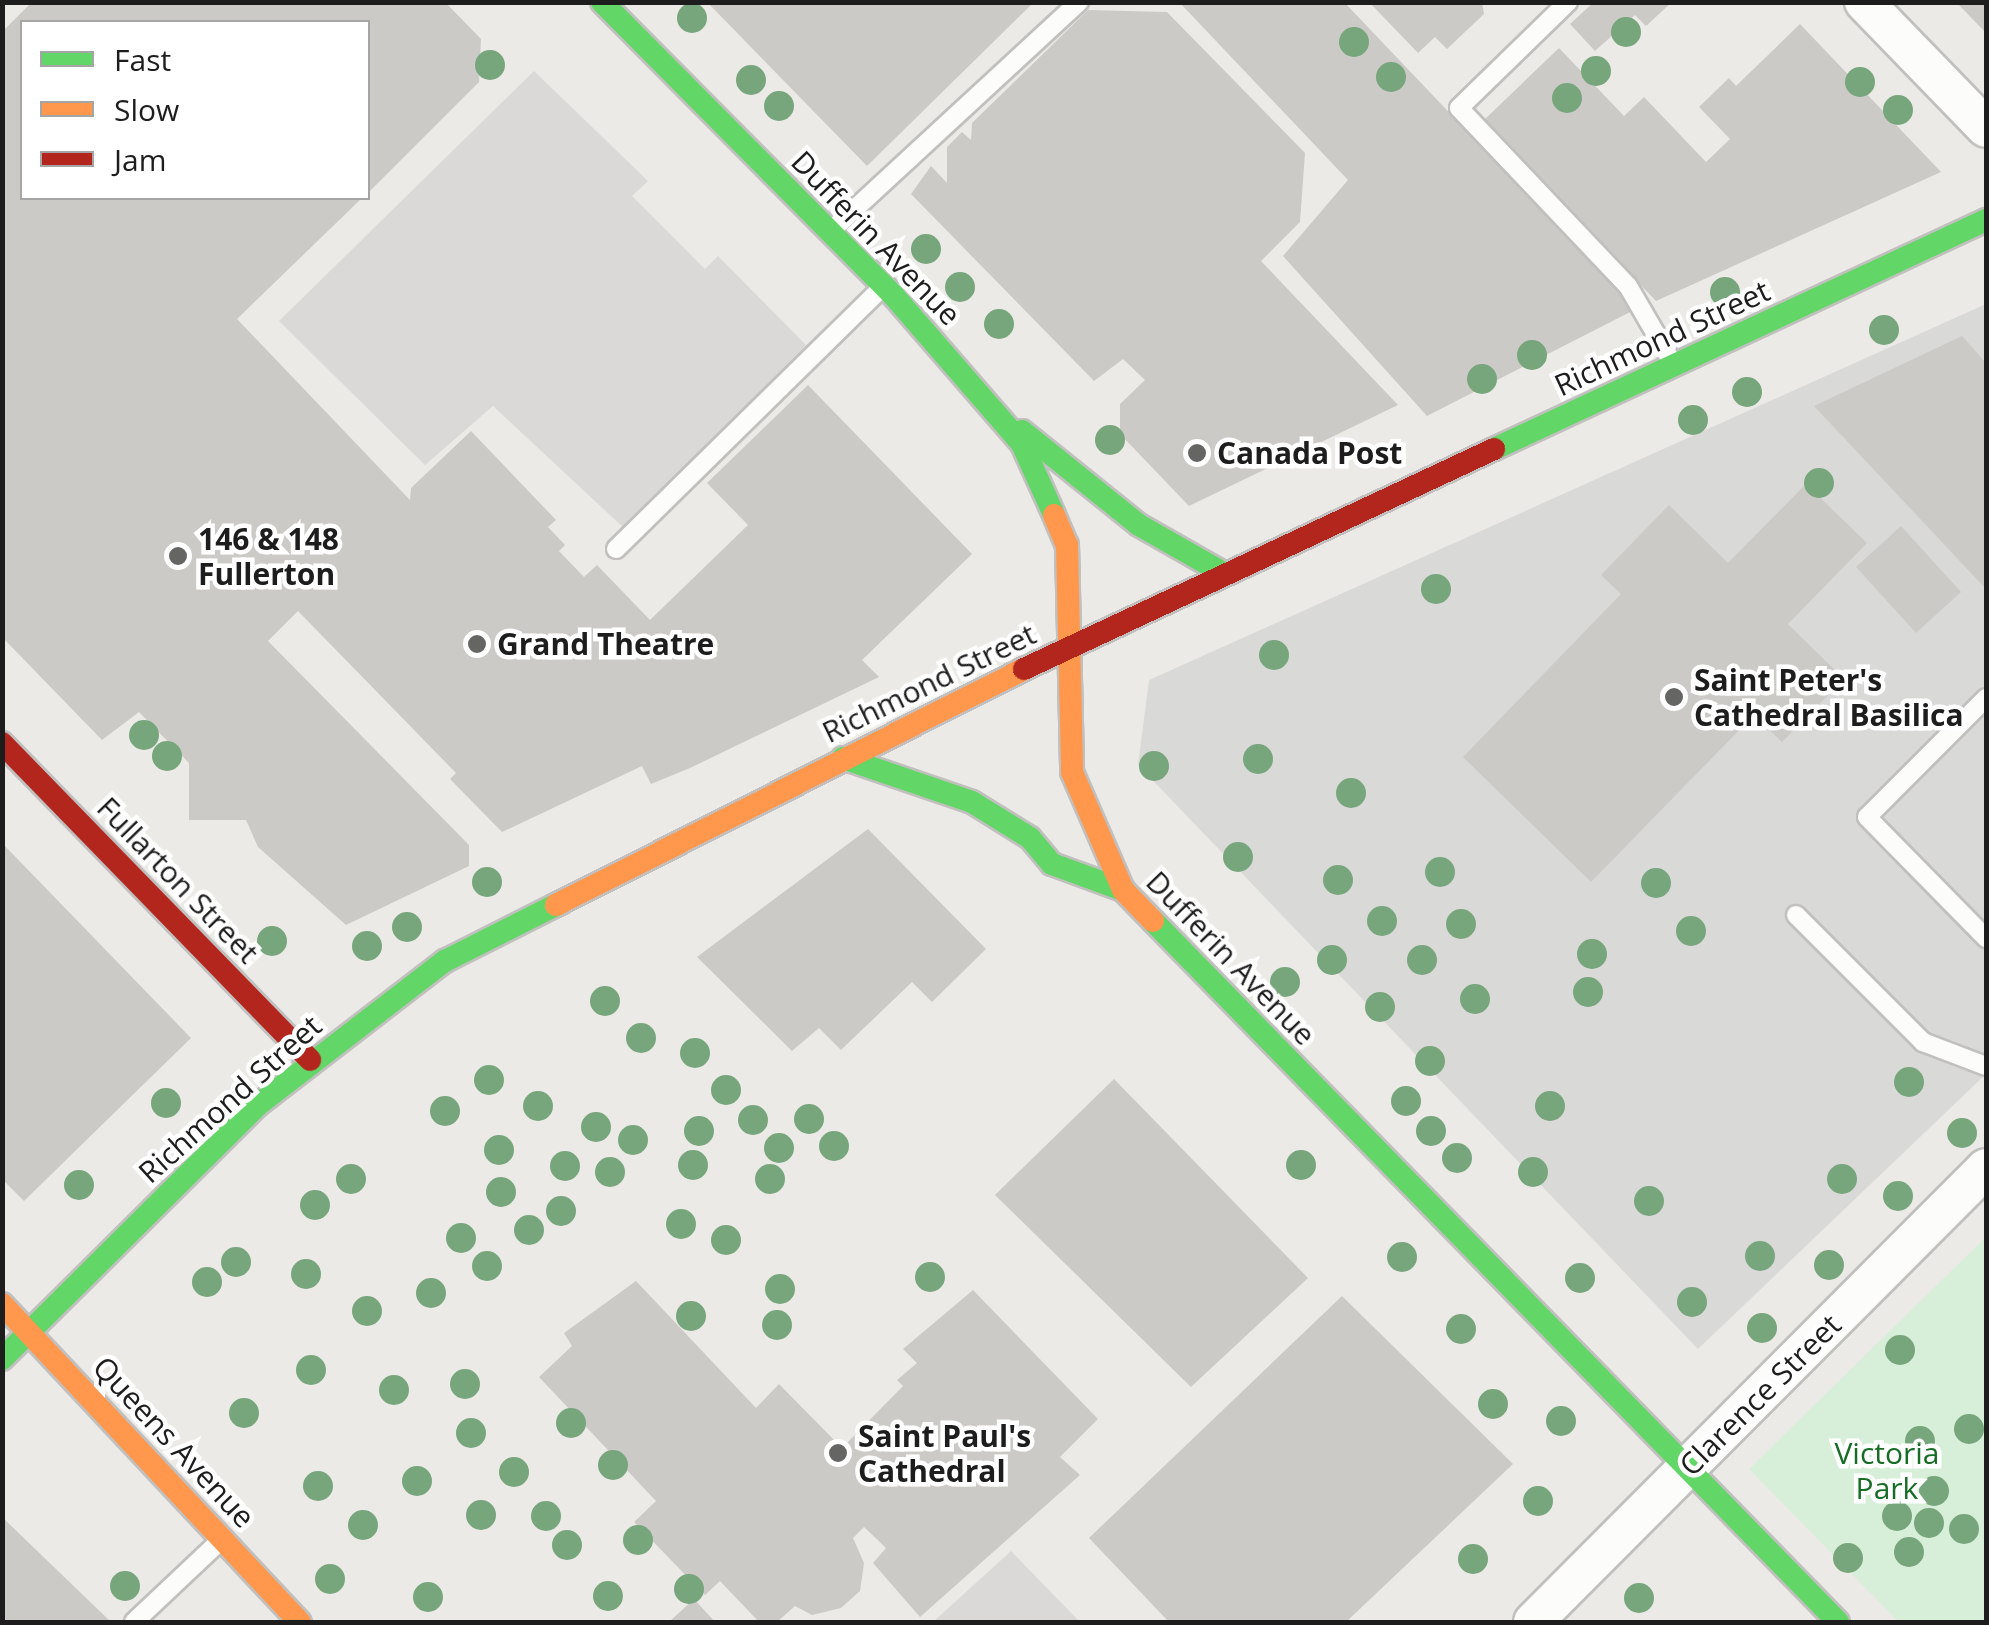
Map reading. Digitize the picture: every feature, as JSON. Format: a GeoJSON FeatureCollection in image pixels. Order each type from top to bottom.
{"type":"FeatureCollection","features":[{"type":"Feature","properties":{"kind":"main road","name":"Dufferin Avenue"},"geometry":{"type":"LineString","coordinates":[[602,2],[884,286],[1005,417],[1067,545],[1072,772],[1123,890],[1838,1622]]}},
{"type":"Feature","properties":{"kind":"main road","name":"Richmond Street"},"geometry":{"type":"LineString","coordinates":[[2,1360],[310,1060],[445,961],[1070,646],[1986,220]]}},
{"type":"Feature","properties":{"kind":"main road"},"geometry":{"type":"LineString","coordinates":[[1005,417],[1139,525],[1226,574]]}},
{"type":"Feature","properties":{"kind":"main road","name":"Fullarton Street"},"geometry":{"type":"LineString","coordinates":[[2,743],[310,1060]]}},
{"type":"Feature","properties":{"kind":"main road"},"geometry":{"type":"LineString","coordinates":[[843,758],[972,802],[1030,838],[1052,864],[1123,890]]}},
{"type":"Feature","properties":{"kind":"main road","name":"Queens Avenue"},"geometry":{"type":"LineString","coordinates":[[2,1304],[300,1622]]}},
{"type":"Feature","properties":{"kind":"street"},"geometry":{"type":"LineString","coordinates":[[1864,2],[1986,128]]}},
{"type":"Feature","properties":{"kind":"street","name":"Clarence Street"},"geometry":{"type":"LineString","coordinates":[[1534,1622],[1986,1168]]}},
{"type":"Feature","properties":{"kind":"lane"},"geometry":{"type":"LineString","coordinates":[[830,232],[1079,2]]}},
{"type":"Feature","properties":{"kind":"lane"},"geometry":{"type":"LineString","coordinates":[[1568,2],[1459,108],[1628,286],[1674,366]]}},
{"type":"Feature","properties":{"kind":"lane"},"geometry":{"type":"LineString","coordinates":[[616,548],[884,286]]}},
{"type":"Feature","properties":{"kind":"lane"},"geometry":{"type":"LineString","coordinates":[[1986,698],[1867,818],[1986,938]]}},
{"type":"Feature","properties":{"kind":"lane"},"geometry":{"type":"LineString","coordinates":[[1796,915],[1923,1042],[1986,1066]]}},
{"type":"Feature","properties":{"kind":"lane"},"geometry":{"type":"LineString","coordinates":[[134,1622],[222,1538]]}},
{"type":"Feature","properties":{"kind":"shaded area"},"geometry":{"type":"Polygon","coordinates":[[[534,71],[648,181],[632,196],[705,269],[718,256],[806,345],[626,530],[493,406],[425,465],[279,321],[534,71]]]}},
{"type":"Feature","properties":{"kind":"shaded area"},"geometry":{"type":"Polygon","coordinates":[[[1986,304],[1986,1074],[1698,1349],[1138,765],[1149,680],[1986,304]]]}},
{"type":"Feature","properties":{"kind":"shaded area"},"geometry":{"type":"Polygon","coordinates":[[[1011,1551],[1080,1622],[933,1622],[1011,1551]]]}},
{"type":"Feature","properties":{"kind":"green space","name":"Victoria Park"},"geometry":{"type":"Polygon","coordinates":[[[1986,1237],[1986,1622],[1899,1622],[1749,1469],[1986,1237]]]}},
{"type":"Feature","properties":{"kind":"building"},"geometry":{"type":"Polygon","coordinates":[[[32,2],[445,2],[481,39],[479,82],[370,191],[370,20],[20,20],[20,200],[360,200],[237,319],[410,500],[411,488],[471,431],[556,520],[548,527],[565,545],[559,551],[584,577],[597,565],[650,620],[748,525],[707,483],[808,385],[972,554],[862,660],[879,677],[690,768],[651,784],[642,766],[502,832],[450,779],[456,773],[298,611],[268,641],[469,845],[469,866],[346,925],[258,847],[246,820],[189,820],[189,763],[139,712],[102,740],[2,637],[2,32],[32,2]]]}},
{"type":"Feature","properties":{"kind":"building"},"geometry":{"type":"Polygon","coordinates":[[[707,2],[1034,2],[867,166],[707,2]]]}},
{"type":"Feature","properties":{"kind":"building"},"geometry":{"type":"Polygon","coordinates":[[[1179,2],[1344,2],[1636,309],[1427,416],[1283,256],[1348,180],[1179,2]]]}},
{"type":"Feature","properties":{"kind":"building"},"geometry":{"type":"Polygon","coordinates":[[[1369,2],[1482,2],[1484,14],[1447,49],[1435,37],[1418,53],[1369,2]]]}},
{"type":"Feature","properties":{"kind":"building"},"geometry":{"type":"Polygon","coordinates":[[[1594,2],[1672,2],[1646,26],[1635,15],[1595,51],[1570,24],[1594,2]]]}},
{"type":"Feature","properties":{"kind":"building"},"geometry":{"type":"Polygon","coordinates":[[[1956,2],[1986,2],[1986,33],[1956,2]]]}},
{"type":"Feature","properties":{"kind":"building"},"geometry":{"type":"Polygon","coordinates":[[[1088,10],[1167,12],[1305,153],[1300,222],[1261,261],[1398,405],[1189,506],[1120,434],[1120,404],[1145,380],[1123,359],[1094,381],[911,194],[931,166],[947,183],[947,147],[962,132],[971,140],[972,123],[1088,10]]]}},
{"type":"Feature","properties":{"kind":"building"},"geometry":{"type":"Polygon","coordinates":[[[1800,24],[1941,172],[1656,301],[1484,120],[1559,48],[1624,116],[1644,97],[1706,162],[1730,139],[1699,107],[1729,78],[1736,86],[1800,24]]]}},
{"type":"Feature","properties":{"kind":"building"},"geometry":{"type":"Polygon","coordinates":[[[1962,336],[1986,363],[1986,589],[1814,406],[1962,336]]]}},
{"type":"Feature","properties":{"kind":"building","name":"Saint Peter's Cathedral Basilica"},"geometry":{"type":"Polygon","coordinates":[[[1806,484],[1867,543],[1788,624],[1844,679],[1782,742],[1754,715],[1591,882],[1463,757],[1621,594],[1601,575],[1669,505],[1728,563],[1806,484]]]}},
{"type":"Feature","properties":{"kind":"building"},"geometry":{"type":"Polygon","coordinates":[[[1901,526],[1961,592],[1916,633],[1856,567],[1901,526]]]}},
{"type":"Feature","properties":{"kind":"building"},"geometry":{"type":"Polygon","coordinates":[[[868,829],[986,949],[932,1002],[912,982],[841,1050],[819,1028],[792,1051],[697,957],[868,829]]]}},
{"type":"Feature","properties":{"kind":"building"},"geometry":{"type":"Polygon","coordinates":[[[2,843],[191,1038],[24,1201],[2,1179],[2,843]]]}},
{"type":"Feature","properties":{"kind":"building"},"geometry":{"type":"Polygon","coordinates":[[[1114,1079],[1308,1278],[1191,1387],[995,1195],[1114,1079]]]}},
{"type":"Feature","properties":{"kind":"building","name":"Saint Paul's Cathedral"},"geometry":{"type":"Polygon","coordinates":[[[636,1281],[756,1408],[779,1384],[842,1448],[903,1386],[897,1380],[917,1363],[903,1349],[973,1290],[1098,1419],[1060,1457],[1080,1475],[920,1617],[873,1563],[886,1548],[864,1527],[853,1538],[864,1563],[860,1591],[841,1608],[812,1615],[795,1606],[777,1622],[759,1622],[720,1581],[705,1595],[634,1522],[656,1501],[539,1377],[572,1346],[564,1333],[636,1281]]]}},
{"type":"Feature","properties":{"kind":"building"},"geometry":{"type":"Polygon","coordinates":[[[1342,1296],[1513,1464],[1346,1622],[1169,1622],[1089,1538],[1342,1296]]]}},
{"type":"Feature","properties":{"kind":"building"},"geometry":{"type":"Polygon","coordinates":[[[2,1517],[111,1622],[2,1622],[2,1517]]]}},
{"type":"Feature","properties":{"kind":"building"},"geometry":{"type":"Polygon","coordinates":[[[694,1599],[715,1622],[669,1622],[694,1599]]]}},
{"type":"Feature","properties":{"kind":"traffic: fast"},"geometry":{"type":"LineString","coordinates":[[602,2],[894,296],[1022,444],[1054,515]]}},
{"type":"Feature","properties":{"kind":"traffic: fast"},"geometry":{"type":"LineString","coordinates":[[1494,449],[1986,220]]}},
{"type":"Feature","properties":{"kind":"traffic: fast"},"geometry":{"type":"LineString","coordinates":[[1022,431],[1139,525],[1225,574]]}},
{"type":"Feature","properties":{"kind":"traffic: fast"},"geometry":{"type":"LineString","coordinates":[[843,758],[972,802],[1030,838],[1052,864],[1123,890]]}},
{"type":"Feature","properties":{"kind":"traffic: fast"},"geometry":{"type":"LineString","coordinates":[[2,1359],[259,1104],[445,961],[556,905]]}},
{"type":"Feature","properties":{"kind":"traffic: fast"},"geometry":{"type":"LineString","coordinates":[[1153,921],[1838,1622]]}},
{"type":"Feature","properties":{"kind":"traffic: slow"},"geometry":{"type":"LineString","coordinates":[[1054,515],[1067,545],[1072,772],[1123,890],[1153,921]]}},
{"type":"Feature","properties":{"kind":"traffic: slow"},"geometry":{"type":"LineString","coordinates":[[556,905],[1024,669]]}},
{"type":"Feature","properties":{"kind":"traffic: slow"},"geometry":{"type":"LineString","coordinates":[[2,1304],[300,1622]]}},
{"type":"Feature","properties":{"kind":"traffic: jam"},"geometry":{"type":"LineString","coordinates":[[1024,669],[1494,449]]}},
{"type":"Feature","properties":{"kind":"traffic: jam"},"geometry":{"type":"LineString","coordinates":[[2,743],[310,1060]]}},
{"type":"Feature","properties":{"kind":"place","name":"Canada Post"},"geometry":{"type":"Point","coordinates":[1197,453]}},
{"type":"Feature","properties":{"kind":"place","name":"146 & 148 Fullerton"},"geometry":{"type":"Point","coordinates":[178,556]}},
{"type":"Feature","properties":{"kind":"place","name":"Grand Theatre"},"geometry":{"type":"Point","coordinates":[477,644]}},
{"type":"Feature","properties":{"kind":"place","name":"Saint Peter's Cathedral Basilica"},"geometry":{"type":"Point","coordinates":[1674,697]}},
{"type":"Feature","properties":{"kind":"place","name":"Saint Paul's Cathedral"},"geometry":{"type":"Point","coordinates":[838,1453]}}]}
